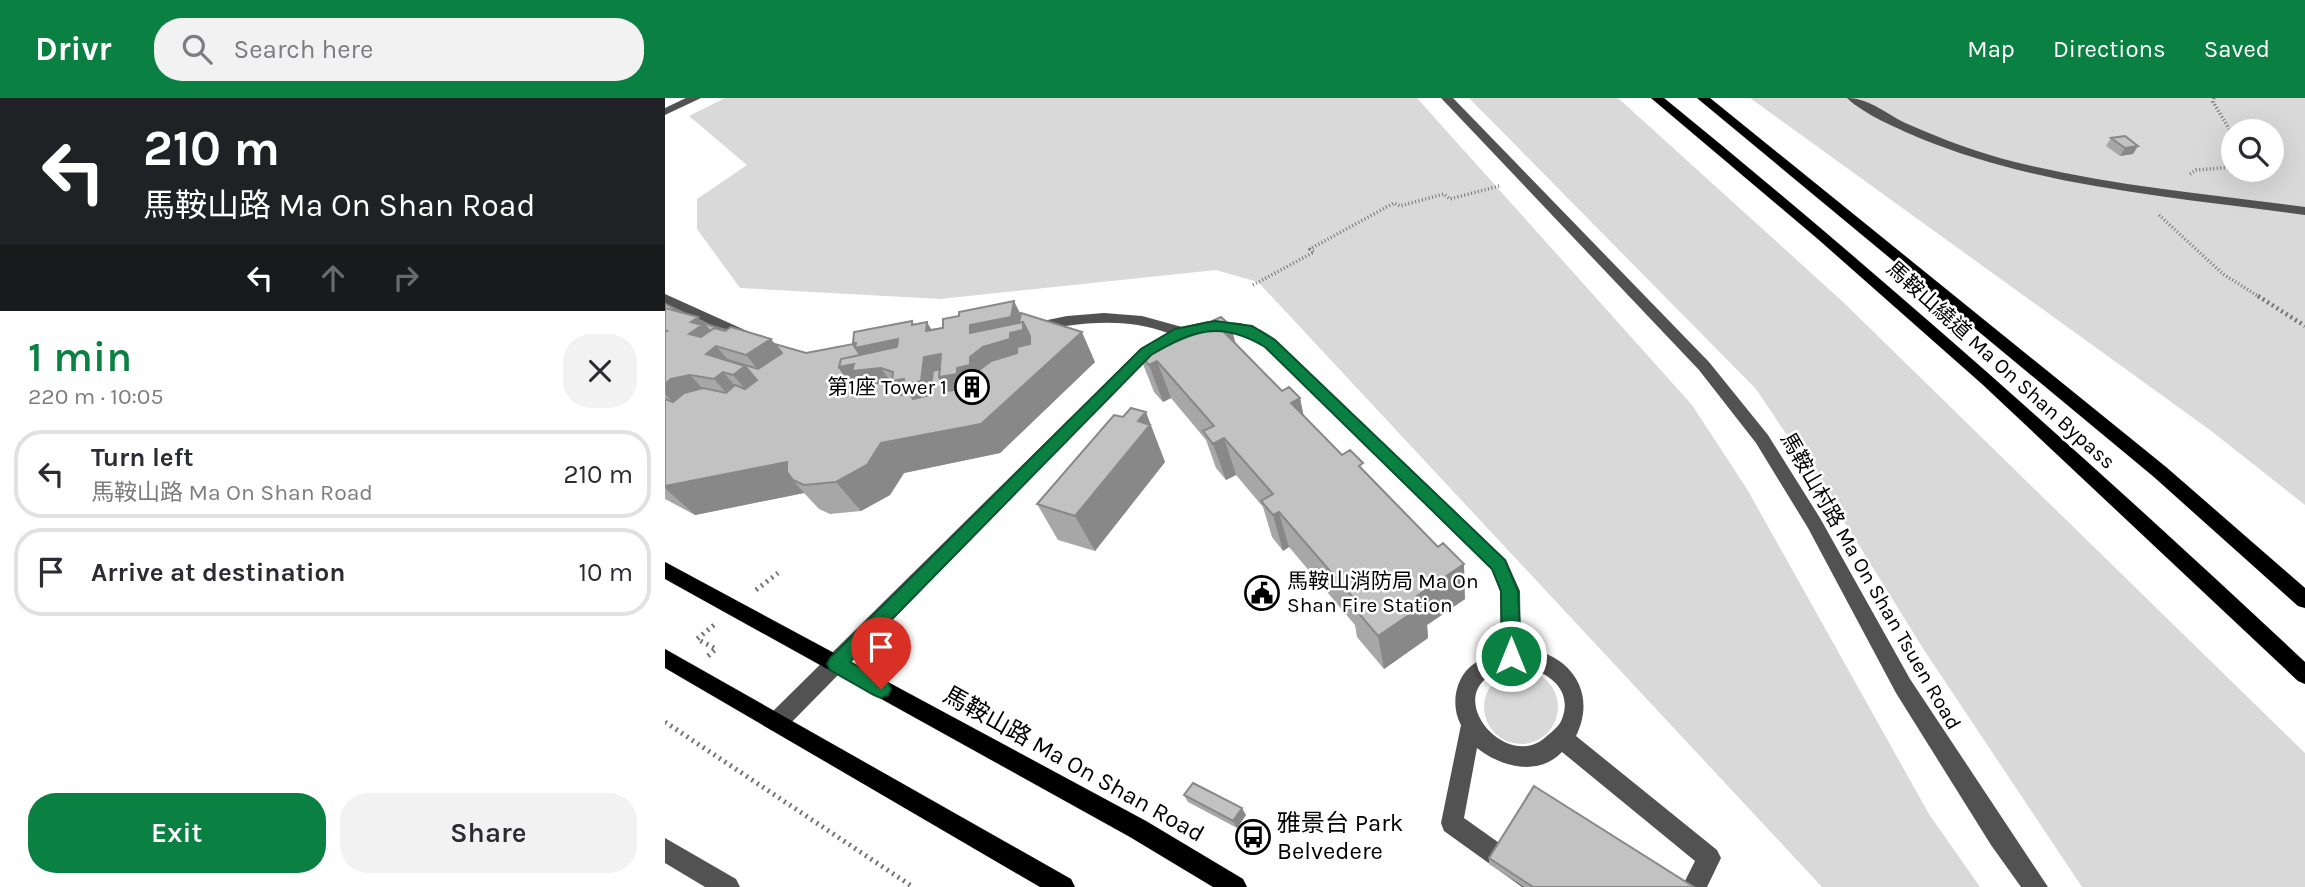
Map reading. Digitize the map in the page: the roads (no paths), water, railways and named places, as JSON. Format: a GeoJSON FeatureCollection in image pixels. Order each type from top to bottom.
{"type":"FeatureCollection","features":[{"type":"Feature","properties":{"kind":"main road","name":"馬鞍山繞道 Ma On Shan Bypass"},"geometry":{"type":"LineString","coordinates":[[1657,98],[1931,329],[2111,491],[2305,675]]}},
{"type":"Feature","properties":{"kind":"main road","name":"馬鞍山繞道 Ma On Shan Bypass"},"geometry":{"type":"LineString","coordinates":[[1703,98],[2160,472],[2305,600]]}},
{"type":"Feature","properties":{"kind":"main road","name":"馬鞍山路 Ma On Shan Road"},"geometry":{"type":"LineString","coordinates":[[665,570],[733,610],[1137,829],[1235,887]]}},
{"type":"Feature","properties":{"kind":"main road"},"geometry":{"type":"LineString","coordinates":[[665,658],[1063,887]]}},
{"type":"Feature","properties":{"kind":"street"},"geometry":{"type":"LineString","coordinates":[[665,105],[681,98]]}},
{"type":"Feature","properties":{"kind":"street"},"geometry":{"type":"LineString","coordinates":[[665,112],[695,98]]}},
{"type":"Feature","properties":{"kind":"street","name":"馬鞍山村路 Ma On Shan Tsuen Road"},"geometry":{"type":"LineString","coordinates":[[1447,98],[1704,366],[1762,439],[1807,511],[1903,686],[1999,837],[2036,887]]}},
{"type":"Feature","properties":{"kind":"street"},"geometry":{"type":"LineString","coordinates":[[1853,98],[1892,121],[1941,142],[1992,159],[2075,179],[2305,212]]}},
{"type":"Feature","properties":{"kind":"street"},"geometry":{"type":"LineString","coordinates":[[2075,179],[2101,170]]}},
{"type":"Feature","properties":{"kind":"street"},"geometry":{"type":"LineString","coordinates":[[665,298],[765,345]]}},
{"type":"Feature","properties":{"kind":"street"},"geometry":{"type":"LineString","coordinates":[[1011,331],[1064,320],[1106,316],[1146,320],[1180,332]]}},
{"type":"Feature","properties":{"kind":"street"},"geometry":{"type":"LineString","coordinates":[[777,722],[1146,352],[1180,332],[1197,327],[1247,329],[1260,335],[1499,565],[1510,591],[1511,656]]}},
{"type":"Feature","properties":{"kind":"street"},"geometry":{"type":"LineString","coordinates":[[1511,656],[1530,657],[1548,663],[1561,674],[1571,689],[1575,706],[1572,723],[1563,739],[1540,753],[1513,756],[1495,751],[1481,741],[1470,727],[1465,712],[1466,696],[1472,681],[1482,669],[1496,661],[1511,656]]}},
{"type":"Feature","properties":{"kind":"street"},"geometry":{"type":"LineString","coordinates":[[1470,727],[1452,822],[1542,887]]}},
{"type":"Feature","properties":{"kind":"street"},"geometry":{"type":"LineString","coordinates":[[1563,739],[1709,858],[1694,887]]}},
{"type":"Feature","properties":{"kind":"street"},"geometry":{"type":"LineString","coordinates":[[665,850],[728,887]]}},
{"type":"Feature","properties":{"kind":"place","name":"第1座 Tower 1"},"geometry":{"type":"Point","coordinates":[972,387]}},
{"type":"Feature","properties":{"kind":"place","name":"馬鞍山消防局 Ma On Shan Fire Station"},"geometry":{"type":"Point","coordinates":[1262,593]}},
{"type":"Feature","properties":{"kind":"place","name":"雅景台 Park Belvedere"},"geometry":{"type":"Point","coordinates":[1253,837]}}]}
